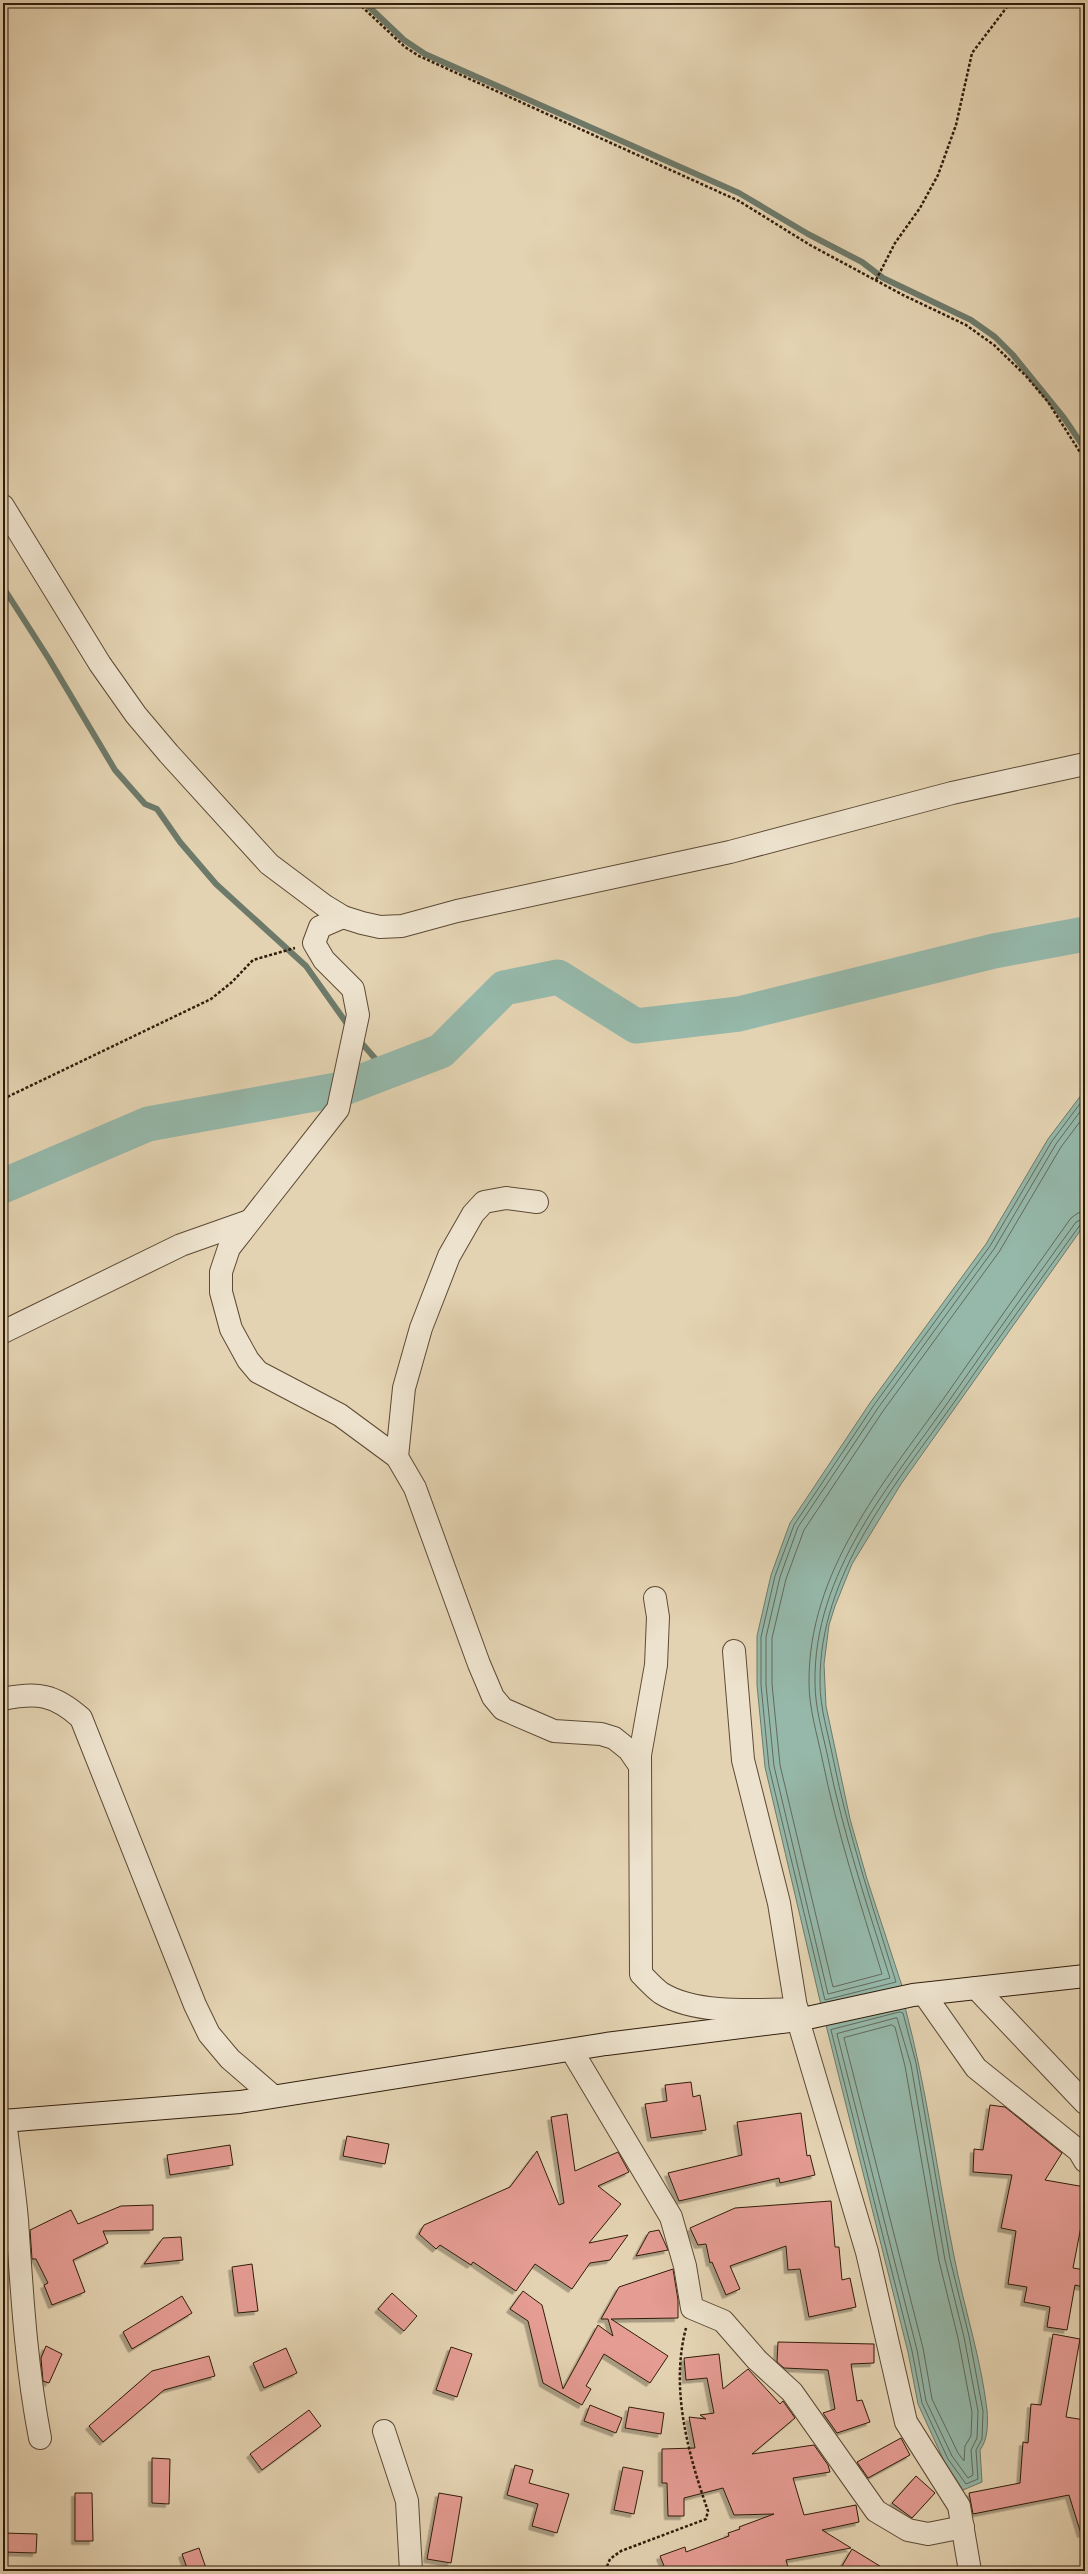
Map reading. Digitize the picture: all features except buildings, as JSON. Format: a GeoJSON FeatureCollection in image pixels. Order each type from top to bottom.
{"type":"FeatureCollection","features":[{"type":"Feature","properties":{"kind":"street"},"geometry":{"type":"LineString","coordinates":[[3,506],[100,664],[136,716],[209,800],[269,864],[343,917],[380,927],[402,926],[457,911],[730,852],[952,793],[1085,764]]}},
{"type":"Feature","properties":{"kind":"street"},"geometry":{"type":"LineString","coordinates":[[343,917],[320,926],[314,943],[324,960],[353,989],[358,1015],[338,1109],[229,1248],[221,1272],[222,1292],[231,1330],[248,1360],[258,1372],[340,1415],[397,1457],[415,1488],[479,1664],[494,1697],[503,1709],[554,1731],[601,1734],[614,1738],[628,1750],[640,1766]]}},
{"type":"Feature","properties":{"kind":"street"},"geometry":{"type":"LineString","coordinates":[[397,1457],[404,1388],[421,1328],[448,1256],[473,1214],[484,1202],[506,1198],[537,1202]]}},
{"type":"Feature","properties":{"kind":"street"},"geometry":{"type":"LineString","coordinates":[[3,1332],[181,1245],[249,1221]]}},
{"type":"Feature","properties":{"kind":"street"},"geometry":{"type":"LineString","coordinates":[[656,1598],[658,1617],[656,1665],[640,1755],[641,1974],[661,1993],[684,2003],[737,2010],[802,2015]]}},
{"type":"Feature","properties":{"kind":"street"},"geometry":{"type":"LineString","coordinates":[[734,1651],[744,1760],[779,1903],[802,2015],[867,2252],[906,2422],[958,2506],[970,2571]]}},
{"type":"Feature","properties":{"kind":"street"},"geometry":{"type":"LineString","coordinates":[[3,1699],[29,1694],[64,1703],[81,1718],[195,2005],[209,2034],[230,2059],[273,2096]]}},
{"type":"Feature","properties":{"kind":"street"},"geometry":{"type":"LineString","coordinates":[[40,2438],[31,2389],[21,2298],[16,2219],[4,2120],[240,2102],[572,2051],[606,2044],[802,2015],[918,1994],[1085,1976]]}},
{"type":"Feature","properties":{"kind":"street"},"geometry":{"type":"LineString","coordinates":[[976,1988],[1085,2103]]}},
{"type":"Feature","properties":{"kind":"street"},"geometry":{"type":"LineString","coordinates":[[918,1994],[976,2068],[1083,2154]]}},
{"type":"Feature","properties":{"kind":"street"},"geometry":{"type":"LineString","coordinates":[[572,2051],[671,2217],[685,2266],[692,2308],[723,2321],[756,2360],[792,2392],[876,2511],[908,2530],[928,2534],[962,2527]]}},
{"type":"Feature","properties":{"kind":"street"},"geometry":{"type":"LineString","coordinates":[[384,2431],[407,2501],[411,2571]]}},
{"type":"Feature","properties":{"kind":"path"},"geometry":{"type":"LineString","coordinates":[[358,3],[405,47],[419,56],[739,201],[810,245],[925,307],[966,325],[994,345],[1026,376],[1048,402],[1085,460]]}},
{"type":"Feature","properties":{"kind":"path"},"geometry":{"type":"LineString","coordinates":[[876,280],[906,225],[928,194],[938,175],[956,124],[972,53],[1010,3]]}},
{"type":"Feature","properties":{"kind":"path"},"geometry":{"type":"LineString","coordinates":[[3,1099],[211,999],[232,982],[253,960],[299,947]]}},
{"type":"Feature","properties":{"kind":"path"},"geometry":{"type":"LineString","coordinates":[[605,2571],[610,2559],[621,2551],[706,2519],[708,2511],[688,2438],[678,2384],[679,2362],[692,2308]]}},
{"type":"Feature","properties":{"kind":"water"},"geometry":{"type":"Polygon","coordinates":[[[1085,1090],[1085,1224],[901,1484],[852,1564],[829,1625],[824,1664],[826,1706],[850,1819],[867,1879],[902,1986],[821,2005],[765,1767],[757,1685],[757,1636],[771,1575],[790,1523],[870,1403],[986,1244],[1048,1139],[1085,1090]]]}},
{"type":"Feature","properties":{"kind":"water"},"geometry":{"type":"Polygon","coordinates":[[[905,2007],[920,2069],[954,2256],[977,2352],[987,2410],[987,2432],[985,2441],[980,2450],[982,2482],[963,2490],[944,2461],[918,2404],[908,2352],[826,2025],[905,2007]]]}},
{"type":"Feature","properties":{"kind":"waterway"},"geometry":{"type":"LineString","coordinates":[[365,3],[404,40],[425,54],[739,193],[808,234],[862,262],[883,278],[971,320],[995,337],[1013,355],[1064,418],[1085,449]]}},
{"type":"Feature","properties":{"kind":"waterway"},"geometry":{"type":"LineString","coordinates":[[3,587],[49,659],[115,770],[145,804],[157,809],[180,842],[216,884],[306,966],[350,1028]]}},
{"type":"Feature","properties":{"kind":"waterway"},"geometry":{"type":"LineString","coordinates":[[3,1186],[148,1124],[342,1089],[441,1051],[504,988],[558,977],[636,1026],[739,1014],[994,951],[1085,934]]}},
{"type":"Feature","properties":{"kind":"waterway"},"geometry":{"type":"LineString","coordinates":[[358,1039],[387,1072]]}}]}
